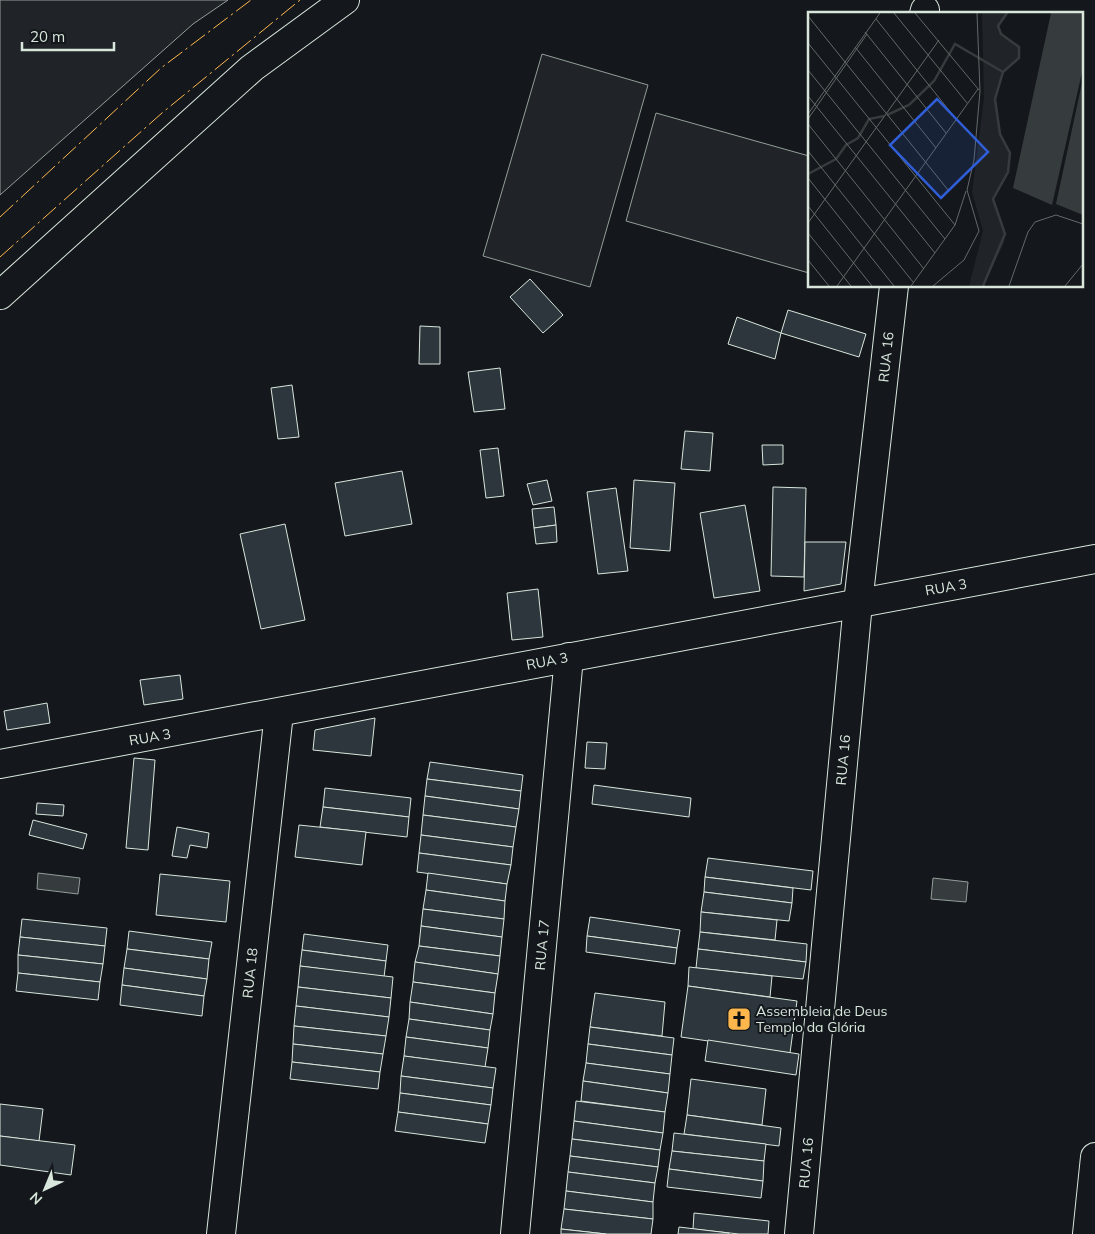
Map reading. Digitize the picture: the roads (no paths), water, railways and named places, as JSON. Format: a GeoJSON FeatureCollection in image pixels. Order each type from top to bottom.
{"type":"FeatureCollection","features":[{"type":"Feature","properties":{"kind":"street"},"geometry":{"type":"LineString","coordinates":[[0,295],[252,68],[345,0]]}},
{"type":"Feature","properties":{"kind":"street","name":"RUA 16"},"geometry":{"type":"LineString","coordinates":[[799,1234],[858,603],[894,288]]}},
{"type":"Feature","properties":{"kind":"street","name":"RUA 3"},"geometry":{"type":"LineString","coordinates":[[0,764],[1095,559]]}},
{"type":"Feature","properties":{"kind":"street","name":"RUA 17"},"geometry":{"type":"LineString","coordinates":[[515,1234],[569,657]]}},
{"type":"Feature","properties":{"kind":"street","name":"RUA 18"},"geometry":{"type":"LineString","coordinates":[[222,1234],[279,713]]}},
{"type":"Feature","properties":{"kind":"street"},"geometry":{"type":"LineString","coordinates":[[1087,1234],[1095,1157]]}},
{"type":"Feature","properties":{"kind":"place","name":"Assembleia de Deus Templo da Glória"},"geometry":{"type":"Point","coordinates":[739,1019]}}]}
